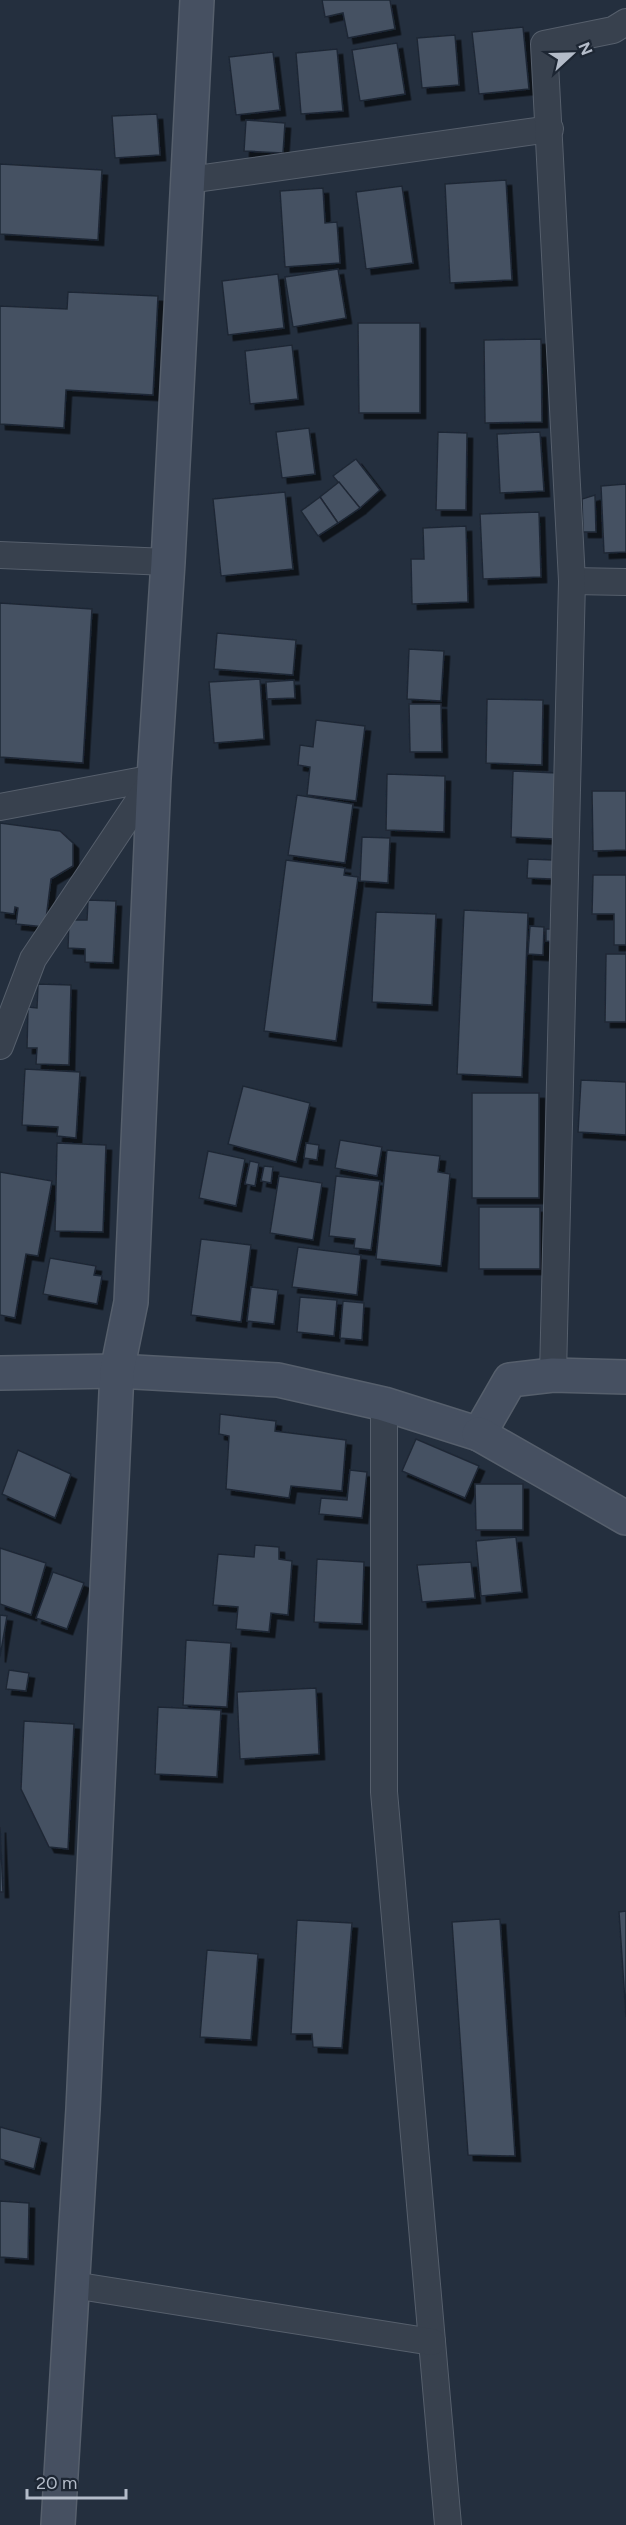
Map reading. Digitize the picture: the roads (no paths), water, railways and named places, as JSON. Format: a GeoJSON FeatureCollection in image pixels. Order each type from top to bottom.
{"type":"FeatureCollection","features":[{"type":"Feature","properties":{"kind":"street"},"geometry":{"type":"LineString","coordinates":[[58,2525],[73,2285],[117,1371],[131,1302],[154,778],[168,562],[197,0]]}},
{"type":"Feature","properties":{"kind":"street"},"geometry":{"type":"LineString","coordinates":[[553,1375],[572,581],[544,44],[613,30],[626,22]]}},
{"type":"Feature","properties":{"kind":"street"},"geometry":{"type":"LineString","coordinates":[[189,180],[550,129]]}},
{"type":"Feature","properties":{"kind":"street"},"geometry":{"type":"LineString","coordinates":[[0,555],[168,562]]}},
{"type":"Feature","properties":{"kind":"street"},"geometry":{"type":"LineString","coordinates":[[572,581],[626,582]]}},
{"type":"Feature","properties":{"kind":"street"},"geometry":{"type":"LineString","coordinates":[[0,807],[154,778]]}},
{"type":"Feature","properties":{"kind":"street"},"geometry":{"type":"LineString","coordinates":[[0,1046],[33,959],[154,778]]}},
{"type":"Feature","properties":{"kind":"street"},"geometry":{"type":"LineString","coordinates":[[0,1373],[117,1371],[278,1380],[384,1404],[479,1434],[626,1518]]}},
{"type":"Feature","properties":{"kind":"street"},"geometry":{"type":"LineString","coordinates":[[479,1434],[510,1380],[553,1375],[626,1377]]}},
{"type":"Feature","properties":{"kind":"street"},"geometry":{"type":"LineString","coordinates":[[384,1404],[384,1792],[448,2525]]}},
{"type":"Feature","properties":{"kind":"street"},"geometry":{"type":"LineString","coordinates":[[73,2285],[432,2342]]}}]}
